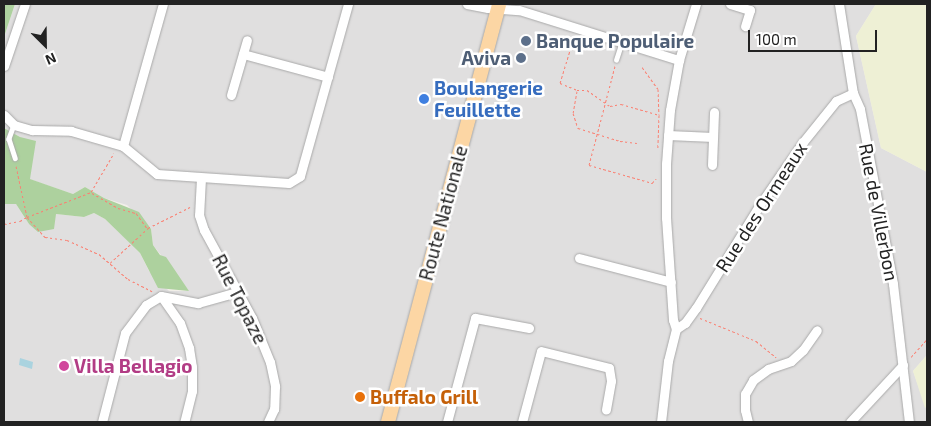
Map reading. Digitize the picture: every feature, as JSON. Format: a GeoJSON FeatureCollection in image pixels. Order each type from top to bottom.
{"type":"FeatureCollection","features":[{"type":"Feature","properties":{"kind":"main road","name":"Route Nationale"},"geometry":{"type":"LineString","coordinates":[[388,422],[498,6]]}},
{"type":"Feature","properties":{"kind":"street"},"geometry":{"type":"LineString","coordinates":[[4,66],[25,4]]}},
{"type":"Feature","properties":{"kind":"street"},"geometry":{"type":"LineString","coordinates":[[121,145],[163,4]]}},
{"type":"Feature","properties":{"kind":"street"},"geometry":{"type":"LineString","coordinates":[[4,115],[14,125],[32,130],[71,132],[121,145],[157,174],[289,183],[296,181],[300,176],[348,4]]}},
{"type":"Feature","properties":{"kind":"street"},"geometry":{"type":"LineString","coordinates":[[467,4],[498,6],[519,10],[678,60]]}},
{"type":"Feature","properties":{"kind":"street"},"geometry":{"type":"LineString","coordinates":[[662,422],[668,362],[676,329],[673,320],[666,218],[668,135],[678,60],[696,4]]}},
{"type":"Feature","properties":{"kind":"street"},"geometry":{"type":"LineString","coordinates":[[730,4],[751,7],[745,26]]}},
{"type":"Feature","properties":{"kind":"street","name":"Rue de Villerbon"},"geometry":{"type":"LineString","coordinates":[[839,4],[853,93],[860,109],[893,284],[909,422]]}},
{"type":"Feature","properties":{"kind":"street"},"geometry":{"type":"LineString","coordinates":[[231,95],[247,40]]}},
{"type":"Feature","properties":{"kind":"street"},"geometry":{"type":"LineString","coordinates":[[243,54],[328,77]]}},
{"type":"Feature","properties":{"kind":"street","name":"Rue des Ormeaux"},"geometry":{"type":"LineString","coordinates":[[676,329],[685,323],[759,206],[803,142],[836,101],[853,93]]}},
{"type":"Feature","properties":{"kind":"street"},"geometry":{"type":"LineString","coordinates":[[712,165],[714,112]]}},
{"type":"Feature","properties":{"kind":"street"},"geometry":{"type":"LineString","coordinates":[[668,135],[713,137]]}},
{"type":"Feature","properties":{"kind":"street","name":"Rue Topaze"},"geometry":{"type":"LineString","coordinates":[[200,178],[199,215],[204,230],[252,318],[270,362],[275,386],[274,409],[268,422]]}},
{"type":"Feature","properties":{"kind":"street"},"geometry":{"type":"LineString","coordinates":[[579,258],[671,282]]}},
{"type":"Feature","properties":{"kind":"street"},"geometry":{"type":"LineString","coordinates":[[102,422],[125,333],[146,305],[161,296],[198,303],[237,292]]}},
{"type":"Feature","properties":{"kind":"street"},"geometry":{"type":"LineString","coordinates":[[161,296],[180,323],[189,348],[192,367],[192,391],[184,422]]}},
{"type":"Feature","properties":{"kind":"street"},"geometry":{"type":"LineString","coordinates":[[447,422],[475,318],[529,328]]}},
{"type":"Feature","properties":{"kind":"street"},"geometry":{"type":"LineString","coordinates":[[748,422],[745,410],[745,394],[753,380],[768,368],[792,361],[804,350],[817,330]]}},
{"type":"Feature","properties":{"kind":"street"},"geometry":{"type":"LineString","coordinates":[[522,422],[541,351],[609,368],[611,381],[606,410]]}},
{"type":"Feature","properties":{"kind":"street"},"geometry":{"type":"LineString","coordinates":[[850,422],[903,365]]}},
{"type":"Feature","properties":{"kind":"lane"},"geometry":{"type":"LineString","coordinates":[[616,60],[622,42]]}},
{"type":"Feature","properties":{"kind":"lane"},"geometry":{"type":"LineString","coordinates":[[14,125],[9,139],[15,158]]}},
{"type":"Feature","properties":{"kind":"path"},"geometry":{"type":"LineString","coordinates":[[571,47],[560,83],[577,90],[587,90],[610,106],[621,104],[659,115]]}},
{"type":"Feature","properties":{"kind":"path"},"geometry":{"type":"LineString","coordinates":[[589,165],[616,60]]}},
{"type":"Feature","properties":{"kind":"path"},"geometry":{"type":"LineString","coordinates":[[642,67],[658,89],[658,151]]}},
{"type":"Feature","properties":{"kind":"path"},"geometry":{"type":"LineString","coordinates":[[577,90],[573,113],[578,128],[637,143]]}},
{"type":"Feature","properties":{"kind":"path"},"geometry":{"type":"LineString","coordinates":[[4,224],[20,221],[91,192],[121,145]]}},
{"type":"Feature","properties":{"kind":"path"},"geometry":{"type":"LineString","coordinates":[[15,158],[27,217],[45,237],[67,240],[99,254],[128,279],[161,296]]}},
{"type":"Feature","properties":{"kind":"path"},"geometry":{"type":"LineString","coordinates":[[586,163],[652,183],[656,179]]}},
{"type":"Feature","properties":{"kind":"path"},"geometry":{"type":"LineString","coordinates":[[91,192],[118,208],[136,213],[148,228]]}},
{"type":"Feature","properties":{"kind":"path"},"geometry":{"type":"LineString","coordinates":[[110,263],[148,228],[200,202]]}},
{"type":"Feature","properties":{"kind":"path"},"geometry":{"type":"LineString","coordinates":[[691,314],[756,341],[784,363]]}},
{"type":"Feature","properties":{"kind":"path"},"geometry":{"type":"LineString","coordinates":[[903,365],[927,339]]}},
{"type":"Feature","properties":{"kind":"shaded area"},"geometry":{"type":"Polygon","coordinates":[[[15,4],[876,4],[856,36],[881,148],[927,172],[927,355],[913,371],[926,408],[927,406],[927,422],[4,422],[4,204],[16,204],[29,224],[56,214],[84,217],[94,213],[105,219],[140,253],[149,271],[169,291],[189,291],[153,245],[151,229],[127,205],[104,198],[85,187],[73,194],[29,179],[20,137],[4,128],[4,37],[15,4]]]}},
{"type":"Feature","properties":{"kind":"green space"},"geometry":{"type":"Polygon","coordinates":[[[4,4],[15,4],[4,37],[4,4]]]}},
{"type":"Feature","properties":{"kind":"green space"},"geometry":{"type":"Polygon","coordinates":[[[876,4],[927,4],[927,172],[881,148],[856,36],[876,4]]]}},
{"type":"Feature","properties":{"kind":"green space"},"geometry":{"type":"Polygon","coordinates":[[[4,128],[20,137],[36,141],[30,179],[73,194],[85,187],[104,198],[139,212],[151,229],[153,245],[160,255],[166,257],[189,291],[158,288],[140,253],[105,219],[94,213],[84,217],[56,214],[54,229],[38,232],[29,224],[16,204],[4,204],[4,128]]]}},
{"type":"Feature","properties":{"kind":"green space"},"geometry":{"type":"Polygon","coordinates":[[[927,355],[927,406],[925,408],[913,371],[927,355]]]}},
{"type":"Feature","properties":{"kind":"water"},"geometry":{"type":"Polygon","coordinates":[[[20,358],[33,362],[32,369],[19,365],[20,358]]]}},
{"type":"Feature","properties":{"kind":"place","name":"Banque Populaire"},"geometry":{"type":"Point","coordinates":[526,41]}},
{"type":"Feature","properties":{"kind":"place","name":"Aviva"},"geometry":{"type":"Point","coordinates":[521,58]}},
{"type":"Feature","properties":{"kind":"place","name":"Boulangerie Feuillette"},"geometry":{"type":"Point","coordinates":[424,99]}},
{"type":"Feature","properties":{"kind":"place","name":"Villa Bellagio"},"geometry":{"type":"Point","coordinates":[64,366]}},
{"type":"Feature","properties":{"kind":"place","name":"Buffalo Grill"},"geometry":{"type":"Point","coordinates":[360,397]}}]}
